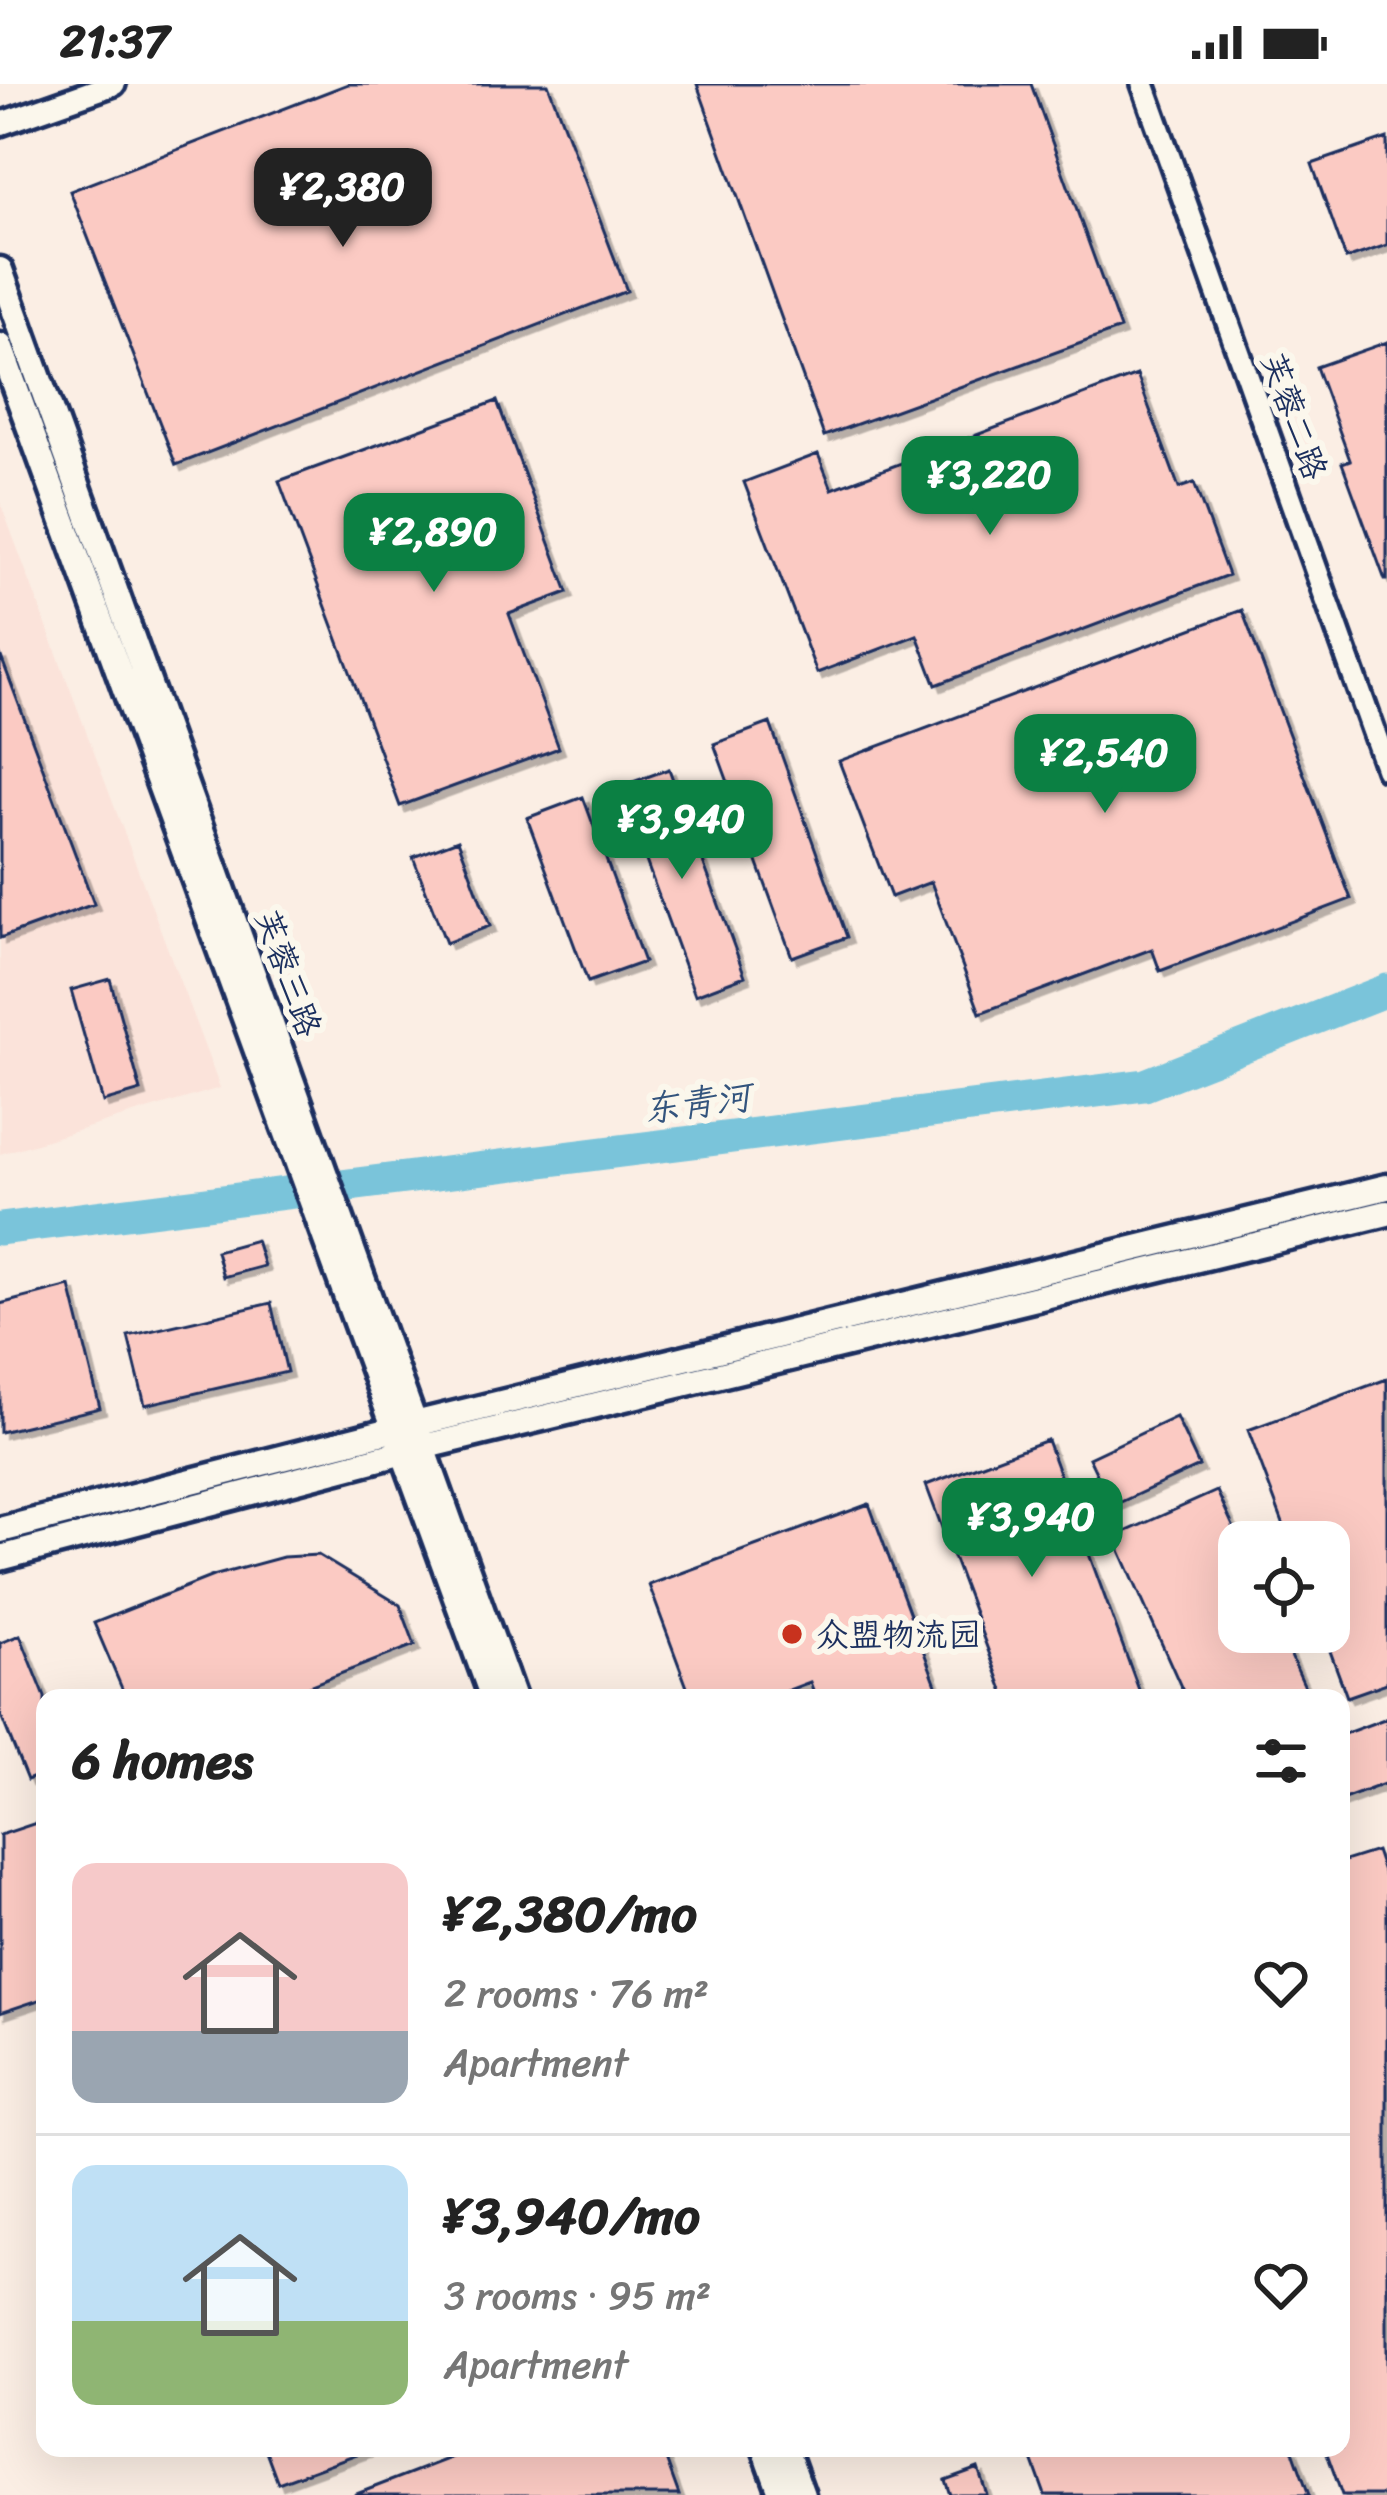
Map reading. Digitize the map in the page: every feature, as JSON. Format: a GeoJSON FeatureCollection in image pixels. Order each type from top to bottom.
{"type":"FeatureCollection","features":[{"type":"Feature","properties":{"kind":"main road","name":"芙蓉三路"},"geometry":{"type":"LineString","coordinates":[[0,270],[292,1117]]}},
{"type":"Feature","properties":{"kind":"main road","name":"芙蓉三路"},"geometry":{"type":"LineString","coordinates":[[0,346],[345,1262],[409,1439],[490,1689]]}},
{"type":"Feature","properties":{"kind":"main road"},"geometry":{"type":"LineString","coordinates":[[0,1558],[409,1439],[1387,1186]]}},
{"type":"Feature","properties":{"kind":"main road"},"geometry":{"type":"LineString","coordinates":[[0,1530],[1387,1213]]}},
{"type":"Feature","properties":{"kind":"main road","name":"芙蓉三路"},"geometry":{"type":"LineString","coordinates":[[409,1439],[509,1689]]}},
{"type":"Feature","properties":{"kind":"main road"},"geometry":{"type":"LineString","coordinates":[[768,2457],[782,2495]]}},
{"type":"Feature","properties":{"kind":"main road"},"geometry":{"type":"LineString","coordinates":[[788,2457],[802,2495]]}},
{"type":"Feature","properties":{"kind":"street"},"geometry":{"type":"LineString","coordinates":[[0,124],[114,84]]}},
{"type":"Feature","properties":{"kind":"street","name":"芙蓉二路"},"geometry":{"type":"LineString","coordinates":[[1143,84],[1387,769]]}},
{"type":"Feature","properties":{"kind":"shaded area"},"geometry":{"type":"Polygon","coordinates":[[[0,502],[220,1088],[0,1154],[0,502]]]}},
{"type":"Feature","properties":{"kind":"building"},"geometry":{"type":"Polygon","coordinates":[[[348,84],[548,84],[627,291],[176,465],[70,191],[348,84]]]}},
{"type":"Feature","properties":{"kind":"building"},"geometry":{"type":"Polygon","coordinates":[[[697,84],[1031,84],[1120,329],[824,436],[697,84]]]}},
{"type":"Feature","properties":{"kind":"building"},"geometry":{"type":"Polygon","coordinates":[[[1387,138],[1387,245],[1346,259],[1312,164],[1387,138]]]}},
{"type":"Feature","properties":{"kind":"building"},"geometry":{"type":"Polygon","coordinates":[[[1387,342],[1385,580],[1342,463],[1350,460],[1316,367],[1387,342]]]}},
{"type":"Feature","properties":{"kind":"building"},"geometry":{"type":"Polygon","coordinates":[[[1137,375],[1179,488],[1194,483],[1228,575],[936,685],[917,635],[817,673],[744,482],[818,454],[832,489],[1137,375]]]}},
{"type":"Feature","properties":{"kind":"building"},"geometry":{"type":"Polygon","coordinates":[[[497,401],[568,592],[509,614],[559,748],[400,806],[279,481],[497,401]]]}},
{"type":"Feature","properties":{"kind":"building"},"geometry":{"type":"Polygon","coordinates":[[[1242,610],[1351,899],[1160,971],[1152,949],[980,1013],[931,882],[891,897],[839,761],[1242,610]]]}},
{"type":"Feature","properties":{"kind":"building"},"geometry":{"type":"Polygon","coordinates":[[[0,654],[94,904],[0,938],[0,654]]]}},
{"type":"Feature","properties":{"kind":"building"},"geometry":{"type":"Polygon","coordinates":[[[770,723],[847,937],[792,957],[714,744],[770,723]]]}},
{"type":"Feature","properties":{"kind":"building"},"geometry":{"type":"Polygon","coordinates":[[[669,769],[745,976],[695,995],[619,787],[669,769]]]}},
{"type":"Feature","properties":{"kind":"building"},"geometry":{"type":"Polygon","coordinates":[[[583,797],[644,962],[588,982],[527,818],[583,797]]]}},
{"type":"Feature","properties":{"kind":"building"},"geometry":{"type":"Polygon","coordinates":[[[458,840],[490,926],[446,943],[413,857],[458,840]]]}},
{"type":"Feature","properties":{"kind":"building"},"geometry":{"type":"Polygon","coordinates":[[[110,979],[141,1091],[103,1102],[71,990],[110,979]]]}},
{"type":"Feature","properties":{"kind":"building"},"geometry":{"type":"Polygon","coordinates":[[[256,1240],[264,1266],[223,1277],[216,1251],[256,1240]]]}},
{"type":"Feature","properties":{"kind":"building"},"geometry":{"type":"Polygon","coordinates":[[[70,1286],[100,1408],[0,1432],[0,1304],[70,1286]]]}},
{"type":"Feature","properties":{"kind":"building"},"geometry":{"type":"Polygon","coordinates":[[[271,1303],[287,1372],[145,1405],[128,1336],[271,1303]]]}},
{"type":"Feature","properties":{"kind":"building"},"geometry":{"type":"Polygon","coordinates":[[[1387,1379],[1387,1683],[1350,1696],[1331,1653],[1350,1653],[1350,1521],[1282,1521],[1248,1430],[1387,1379]]]}},
{"type":"Feature","properties":{"kind":"building"},"geometry":{"type":"Polygon","coordinates":[[[1176,1417],[1199,1466],[1112,1506],[1089,1458],[1176,1417]]]}},
{"type":"Feature","properties":{"kind":"building"},"geometry":{"type":"Polygon","coordinates":[[[1047,1440],[1139,1689],[1003,1689],[926,1485],[1047,1440]]]}},
{"type":"Feature","properties":{"kind":"building"},"geometry":{"type":"Polygon","coordinates":[[[1217,1491],[1231,1521],[1218,1521],[1218,1653],[1290,1653],[1306,1689],[1182,1689],[1114,1537],[1217,1491]]]}},
{"type":"Feature","properties":{"kind":"building","name":"众盟物流园"},"geometry":{"type":"Polygon","coordinates":[[[869,1504],[938,1689],[813,1689],[810,1682],[792,1689],[688,1689],[649,1585],[869,1504]]]}},
{"type":"Feature","properties":{"kind":"building"},"geometry":{"type":"Polygon","coordinates":[[[318,1555],[400,1605],[415,1645],[301,1689],[122,1689],[94,1623],[213,1576],[283,1557],[318,1555]]]}},
{"type":"Feature","properties":{"kind":"building"},"geometry":{"type":"Polygon","coordinates":[[[20,1635],[42,1689],[36,1689],[36,1776],[27,1780],[0,1713],[0,1643],[20,1635]]]}},
{"type":"Feature","properties":{"kind":"building"},"geometry":{"type":"Polygon","coordinates":[[[1387,1718],[1387,1783],[1350,1797],[1350,1732],[1387,1718]]]}},
{"type":"Feature","properties":{"kind":"building"},"geometry":{"type":"Polygon","coordinates":[[[36,1823],[36,2001],[0,2013],[0,1835],[36,1823]]]}},
{"type":"Feature","properties":{"kind":"building"},"geometry":{"type":"Polygon","coordinates":[[[1376,1851],[1387,1883],[1387,2495],[1342,2495],[1328,2457],[1350,2457],[1350,1859],[1376,1851]]]}},
{"type":"Feature","properties":{"kind":"building"},"geometry":{"type":"Polygon","coordinates":[[[268,2457],[349,2457],[278,2483],[268,2457]]]}},
{"type":"Feature","properties":{"kind":"building"},"geometry":{"type":"Polygon","coordinates":[[[453,2457],[665,2457],[679,2495],[354,2495],[453,2457]]]}},
{"type":"Feature","properties":{"kind":"building"},"geometry":{"type":"Polygon","coordinates":[[[1031,2457],[1295,2457],[1309,2495],[1045,2495],[1031,2457]]]}},
{"type":"Feature","properties":{"kind":"building"},"geometry":{"type":"Polygon","coordinates":[[[978,2468],[987,2495],[950,2495],[945,2480],[978,2468]]]}},
{"type":"Feature","properties":{"kind":"waterway","name":"东青河"},"geometry":{"type":"LineString","coordinates":[[0,1229],[1145,1085],[1387,990]]}},
{"type":"Feature","properties":{"kind":"place","name":"众盟物流园"},"geometry":{"type":"Point","coordinates":[792,1634]}}]}
